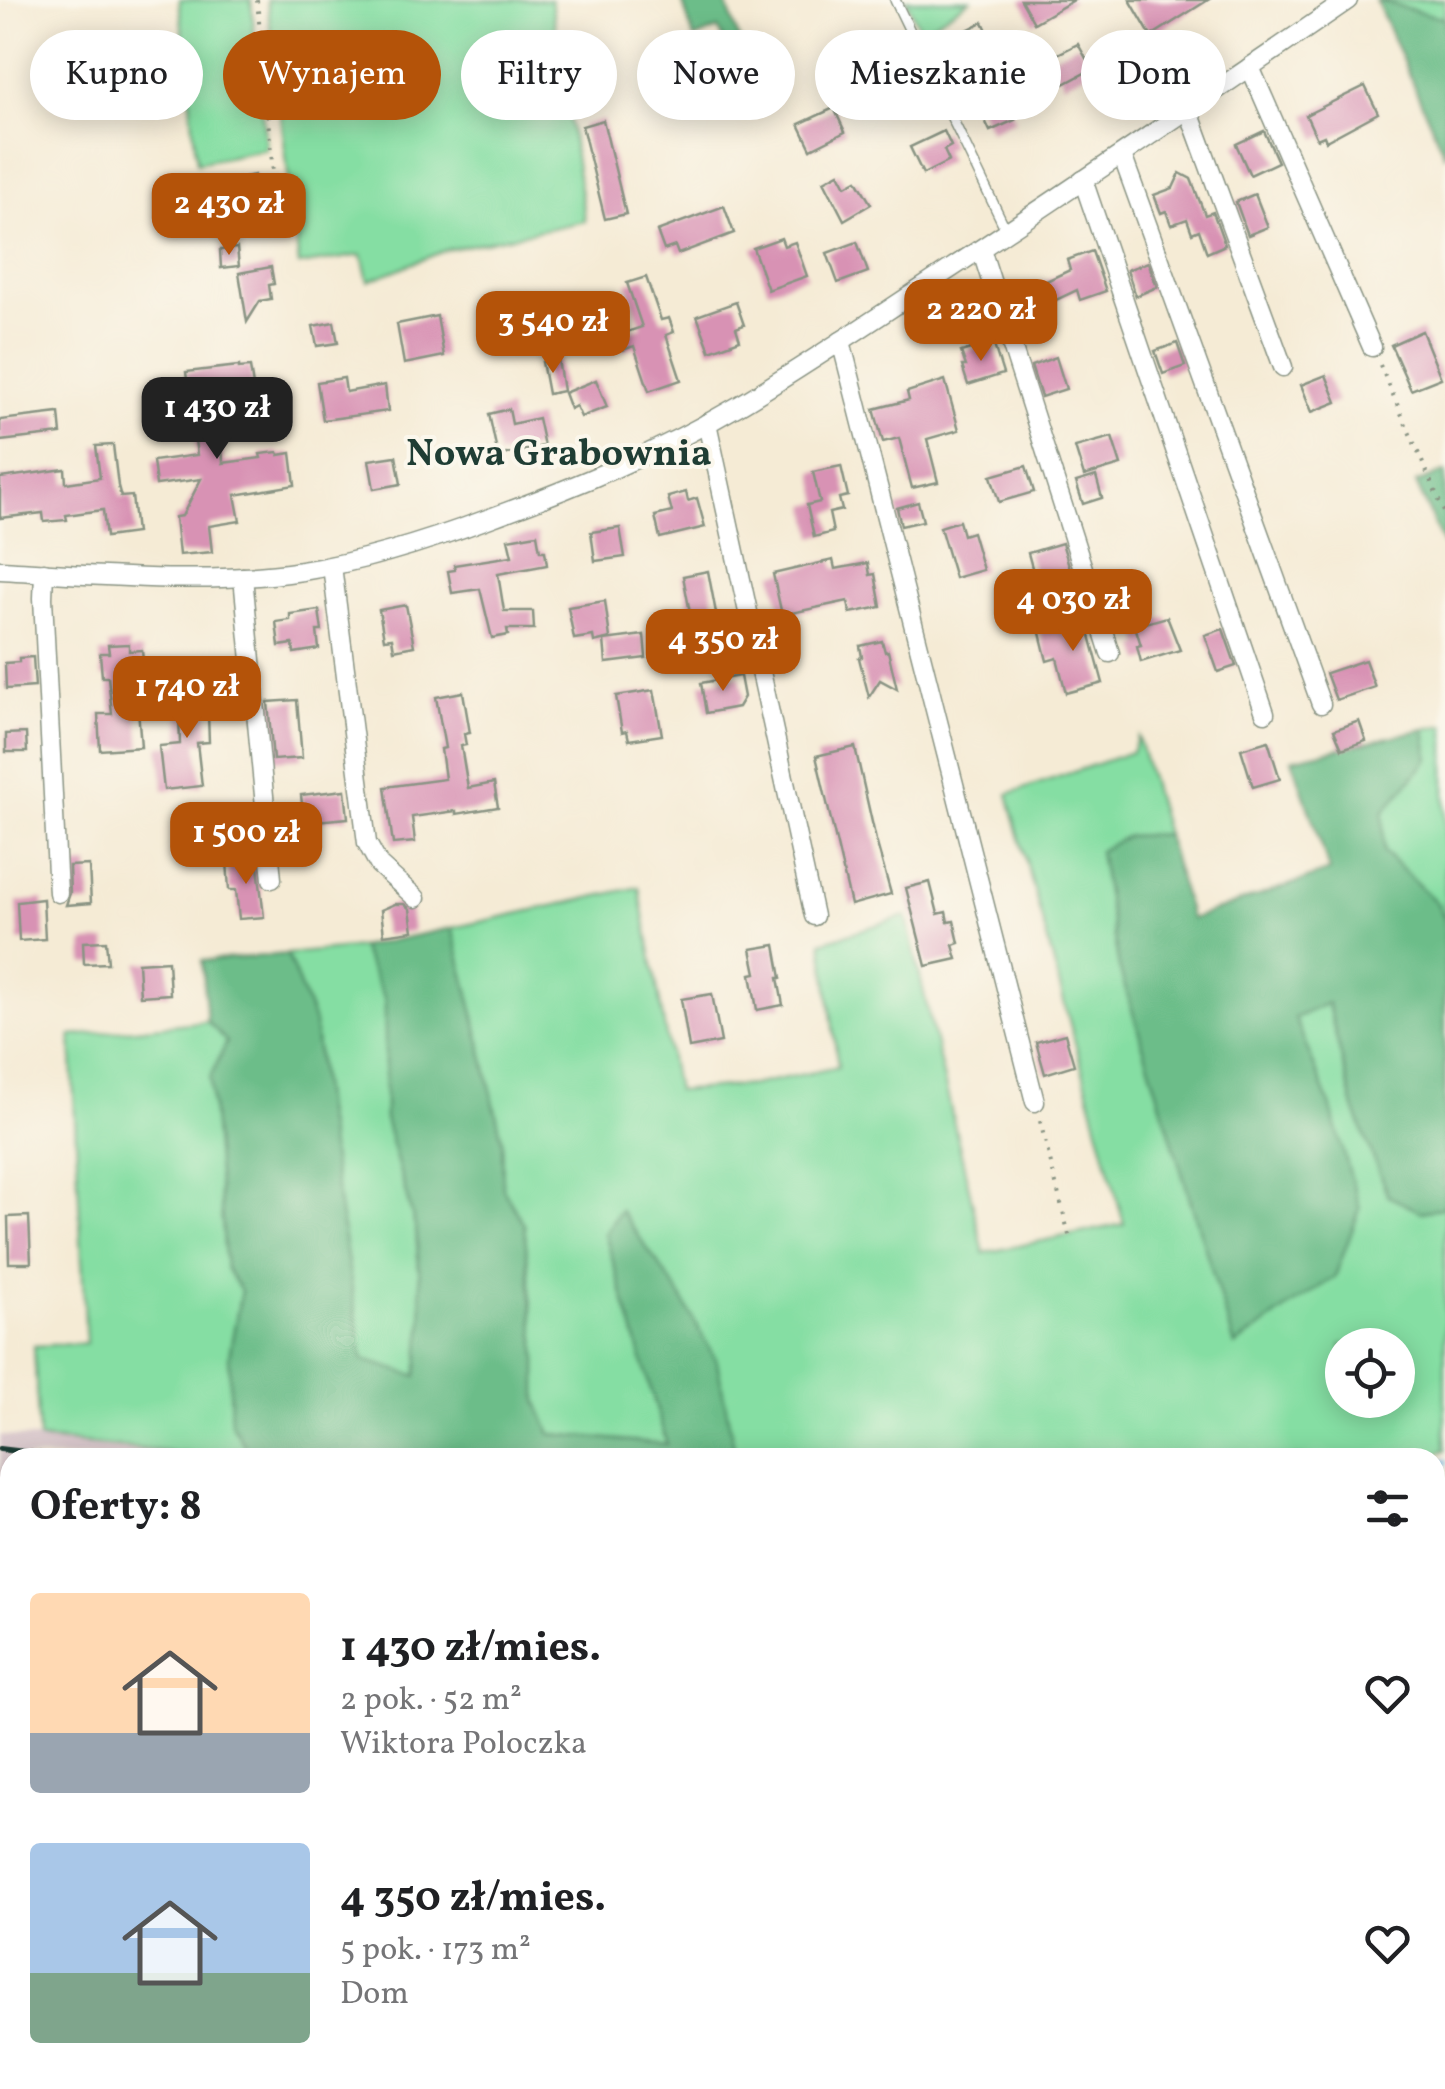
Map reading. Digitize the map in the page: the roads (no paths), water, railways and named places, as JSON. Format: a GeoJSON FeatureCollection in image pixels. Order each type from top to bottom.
{"type":"FeatureCollection","features":[{"type":"Feature","properties":{"kind":"street"},"geometry":{"type":"LineString","coordinates":[[1226,83],[1348,0]]}},
{"type":"Feature","properties":{"kind":"street"},"geometry":{"type":"LineString","coordinates":[[1250,66],[1372,347]]}},
{"type":"Feature","properties":{"kind":"street"},"geometry":{"type":"LineString","coordinates":[[0,570],[243,577],[332,566],[386,553],[520,507],[625,464],[738,406],[1172,120]]}},
{"type":"Feature","properties":{"kind":"street"},"geometry":{"type":"LineString","coordinates":[[1192,120],[1283,367]]}},
{"type":"Feature","properties":{"kind":"street"},"geometry":{"type":"LineString","coordinates":[[1122,154],[1321,704]]}},
{"type":"Feature","properties":{"kind":"street"},"geometry":{"type":"LineString","coordinates":[[1084,180],[1265,713]]}},
{"type":"Feature","properties":{"kind":"street"},"geometry":{"type":"LineString","coordinates":[[981,249],[1110,653]]}},
{"type":"Feature","properties":{"kind":"street"},"geometry":{"type":"LineString","coordinates":[[841,341],[1036,1102]]}},
{"type":"Feature","properties":{"kind":"street"},"geometry":{"type":"LineString","coordinates":[[706,423],[814,916]]}},
{"type":"Feature","properties":{"kind":"street"},"geometry":{"type":"LineString","coordinates":[[332,566],[367,844],[379,865],[416,898]]}},
{"type":"Feature","properties":{"kind":"street"},"geometry":{"type":"LineString","coordinates":[[44,572],[58,892]]}},
{"type":"Feature","properties":{"kind":"street"},"geometry":{"type":"LineString","coordinates":[[243,577],[272,879]]}},
{"type":"Feature","properties":{"kind":"lane"},"geometry":{"type":"LineString","coordinates":[[895,0],[1007,232]]}},
{"type":"Feature","properties":{"kind":"district","name":"Nowa Grabownia"},"geometry":{"type":"Point","coordinates":[559,455]}}]}
